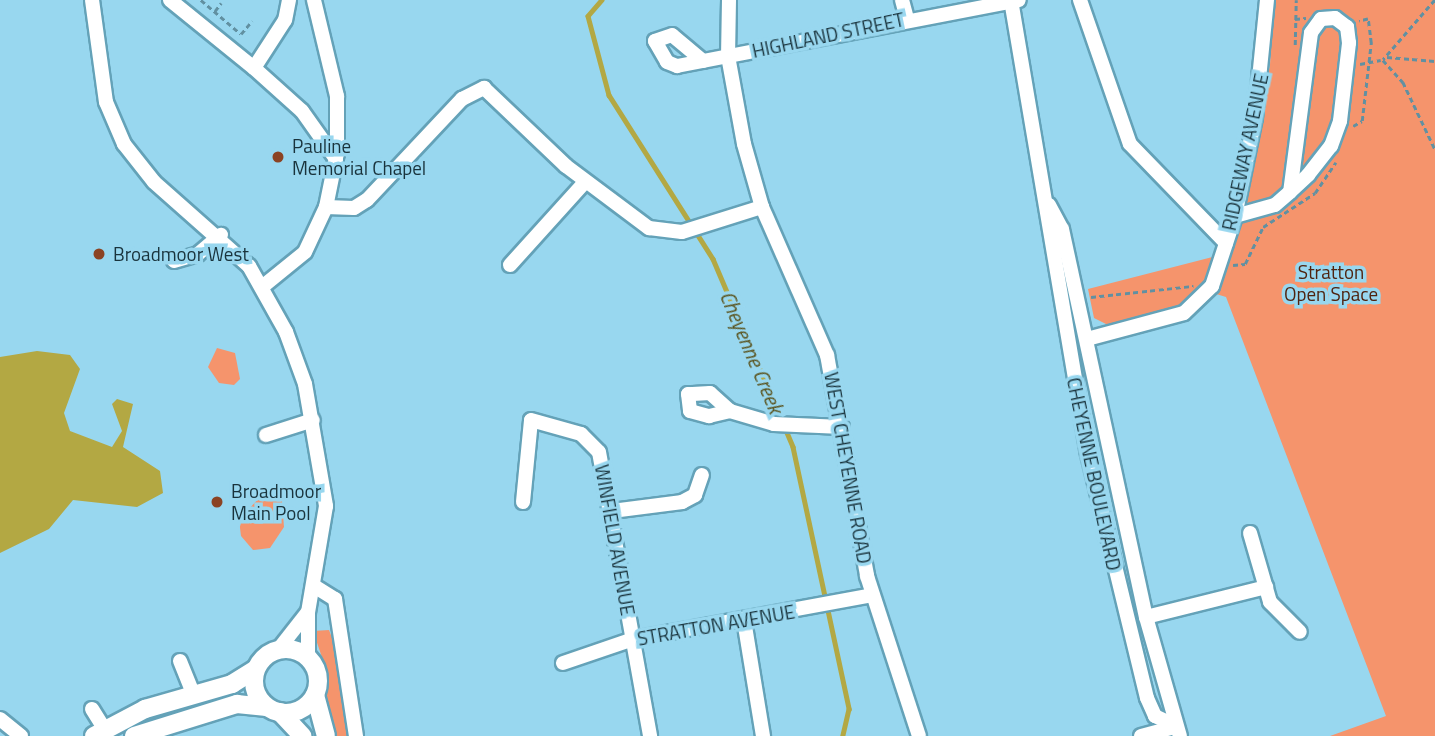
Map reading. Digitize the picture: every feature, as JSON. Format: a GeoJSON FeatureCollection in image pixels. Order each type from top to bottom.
{"type":"FeatureCollection","features":[{"type":"Feature","properties":{"kind":"main road"},"geometry":{"type":"LineString","coordinates":[[99,733],[256,669],[278,650],[308,657],[318,675],[315,695],[326,736]]}},
{"type":"Feature","properties":{"kind":"main road"},"geometry":{"type":"LineString","coordinates":[[256,669],[254,686],[302,736]]}},
{"type":"Feature","properties":{"kind":"main road"},"geometry":{"type":"LineString","coordinates":[[135,736],[237,704],[300,709],[315,695]]}},
{"type":"Feature","properties":{"kind":"street"},"geometry":{"type":"LineString","coordinates":[[92,0],[106,102],[124,144],[155,182],[221,235],[262,287],[293,352],[313,420],[326,506],[308,612],[308,657]]}},
{"type":"Feature","properties":{"kind":"street"},"geometry":{"type":"LineString","coordinates":[[170,0],[302,111],[336,159]]}},
{"type":"Feature","properties":{"kind":"street"},"geometry":{"type":"LineString","coordinates":[[254,68],[285,20],[289,0]]}},
{"type":"Feature","properties":{"kind":"street"},"geometry":{"type":"LineString","coordinates":[[262,287],[305,252],[326,207],[336,159],[337,96],[314,0]]}},
{"type":"Feature","properties":{"kind":"street","name":"WEST CHEYENNE ROAD"},"geometry":{"type":"LineString","coordinates":[[729,0],[728,55],[762,207],[821,337],[842,427],[872,595],[919,736]]}},
{"type":"Feature","properties":{"kind":"street"},"geometry":{"type":"LineString","coordinates":[[902,0],[908,19]]}},
{"type":"Feature","properties":{"kind":"street","name":"HIGHLAND STREET"},"geometry":{"type":"LineString","coordinates":[[703,61],[1014,0]]}},
{"type":"Feature","properties":{"kind":"street","name":"CHEYENNE BOULEVARD"},"geometry":{"type":"LineString","coordinates":[[1014,0],[1048,204],[1046,232],[1084,437],[1133,649],[1155,716],[1178,731]]}},
{"type":"Feature","properties":{"kind":"street"},"geometry":{"type":"LineString","coordinates":[[1080,0],[1130,144],[1226,243]]}},
{"type":"Feature","properties":{"kind":"street","name":"RIDGEWAY AVENUE"},"geometry":{"type":"LineString","coordinates":[[1087,339],[1197,306],[1212,286],[1235,216],[1263,62],[1267,0]]}},
{"type":"Feature","properties":{"kind":"street"},"geometry":{"type":"LineString","coordinates":[[1235,216],[1257,214],[1290,192],[1337,134],[1349,32],[1335,18],[1316,23],[1309,48],[1290,192]]}},
{"type":"Feature","properties":{"kind":"street"},"geometry":{"type":"LineString","coordinates":[[326,207],[354,208],[367,200],[401,171],[443,117],[484,88],[585,182],[649,228],[686,231],[762,207]]}},
{"type":"Feature","properties":{"kind":"street"},"geometry":{"type":"LineString","coordinates":[[510,265],[585,182]]}},
{"type":"Feature","properties":{"kind":"street","name":"CHEYENNE BOULEVARD"},"geometry":{"type":"LineString","coordinates":[[1048,204],[1062,229],[1146,617],[1178,731]]}},
{"type":"Feature","properties":{"kind":"street"},"geometry":{"type":"LineString","coordinates":[[174,261],[198,254],[221,235]]}},
{"type":"Feature","properties":{"kind":"street"},"geometry":{"type":"LineString","coordinates":[[730,411],[780,424],[842,427]]}},
{"type":"Feature","properties":{"kind":"street"},"geometry":{"type":"LineString","coordinates":[[267,435],[313,420]]}},
{"type":"Feature","properties":{"kind":"street","name":"WINFIELD AVENUE"},"geometry":{"type":"LineString","coordinates":[[523,502],[531,420],[580,434],[599,452],[612,511],[650,736]]}},
{"type":"Feature","properties":{"kind":"street"},"geometry":{"type":"LineString","coordinates":[[612,511],[682,502],[695,495],[702,475]]}},
{"type":"Feature","properties":{"kind":"street"},"geometry":{"type":"LineString","coordinates":[[1250,533],[1270,602],[1300,632]]}},
{"type":"Feature","properties":{"kind":"street"},"geometry":{"type":"LineString","coordinates":[[314,586],[335,599],[356,736]]}},
{"type":"Feature","properties":{"kind":"street"},"geometry":{"type":"LineString","coordinates":[[1146,617],[1266,587]]}},
{"type":"Feature","properties":{"kind":"street","name":"STRATTON AVENUE"},"geometry":{"type":"LineString","coordinates":[[564,663],[632,639],[872,595]]}},
{"type":"Feature","properties":{"kind":"street"},"geometry":{"type":"LineString","coordinates":[[278,650],[308,612]]}},
{"type":"Feature","properties":{"kind":"street"},"geometry":{"type":"LineString","coordinates":[[744,620],[763,736]]}},
{"type":"Feature","properties":{"kind":"street"},"geometry":{"type":"LineString","coordinates":[[180,661],[194,695]]}},
{"type":"Feature","properties":{"kind":"street"},"geometry":{"type":"LineString","coordinates":[[92,709],[99,733]]}},
{"type":"Feature","properties":{"kind":"street"},"geometry":{"type":"LineString","coordinates":[[0,719],[21,736]]}},
{"type":"Feature","properties":{"kind":"street"},"geometry":{"type":"LineString","coordinates":[[1141,736],[1178,731]]}},
{"type":"Feature","properties":{"kind":"path"},"geometry":{"type":"LineString","coordinates":[[201,0],[241,34],[252,21]]}},
{"type":"Feature","properties":{"kind":"path"},"geometry":{"type":"LineString","coordinates":[[1296,0],[1293,45],[1309,48]]}},
{"type":"Feature","properties":{"kind":"path"},"geometry":{"type":"LineString","coordinates":[[1383,60],[1435,0]]}},
{"type":"Feature","properties":{"kind":"path"},"geometry":{"type":"LineString","coordinates":[[214,11],[221,3]]}},
{"type":"Feature","properties":{"kind":"path"},"geometry":{"type":"LineString","coordinates":[[1347,62],[1383,60],[1395,53],[1435,61]]}},
{"type":"Feature","properties":{"kind":"path"},"geometry":{"type":"LineString","coordinates":[[1383,60],[1403,82],[1435,149]]}},
{"type":"Feature","properties":{"kind":"path"},"geometry":{"type":"LineString","coordinates":[[1078,301],[1115,291],[1143,294],[1170,284],[1202,285]]}},
{"type":"Feature","properties":{"kind":"green space","name":"Stratton Open Space"},"geometry":{"type":"Polygon","coordinates":[[[1273,0],[1435,0],[1435,736],[1330,736],[1386,716],[1226,297],[1203,290],[1175,310],[1108,325],[1094,318],[1088,289],[1232,252],[1270,65],[1273,0]]]}},
{"type":"Feature","properties":{"kind":"green space"},"geometry":{"type":"Polygon","coordinates":[[[217,348],[235,353],[240,379],[234,385],[219,383],[208,367],[217,348]]]}},
{"type":"Feature","properties":{"kind":"green space"},"geometry":{"type":"Polygon","coordinates":[[[267,489],[282,501],[284,527],[270,548],[253,550],[241,536],[239,520],[267,489]]]}},
{"type":"Feature","properties":{"kind":"green space"},"geometry":{"type":"Polygon","coordinates":[[[329,630],[336,648],[353,736],[334,736],[324,703],[328,675],[313,631],[329,630]]]}},
{"type":"Feature","properties":{"kind":"shaded area"},"geometry":{"type":"Polygon","coordinates":[[[37,351],[70,355],[80,369],[64,413],[70,431],[112,447],[122,431],[112,404],[117,399],[133,404],[123,447],[160,471],[163,493],[137,507],[73,500],[49,529],[0,553],[0,357],[37,351]]]}},
{"type":"Feature","properties":{"kind":"waterway","name":"Cheyenne Creek"},"geometry":{"type":"LineString","coordinates":[[602,0],[588,16],[609,95],[713,259],[793,447],[849,709],[843,736]]}},
{"type":"Feature","properties":{"kind":"place","name":"Pauline Memorial Chapel"},"geometry":{"type":"Point","coordinates":[278,157]}},
{"type":"Feature","properties":{"kind":"place","name":"Broadmoor West"},"geometry":{"type":"Point","coordinates":[99,254]}},
{"type":"Feature","properties":{"kind":"place","name":"Broadmoor Main Pool"},"geometry":{"type":"Point","coordinates":[217,502]}}]}
